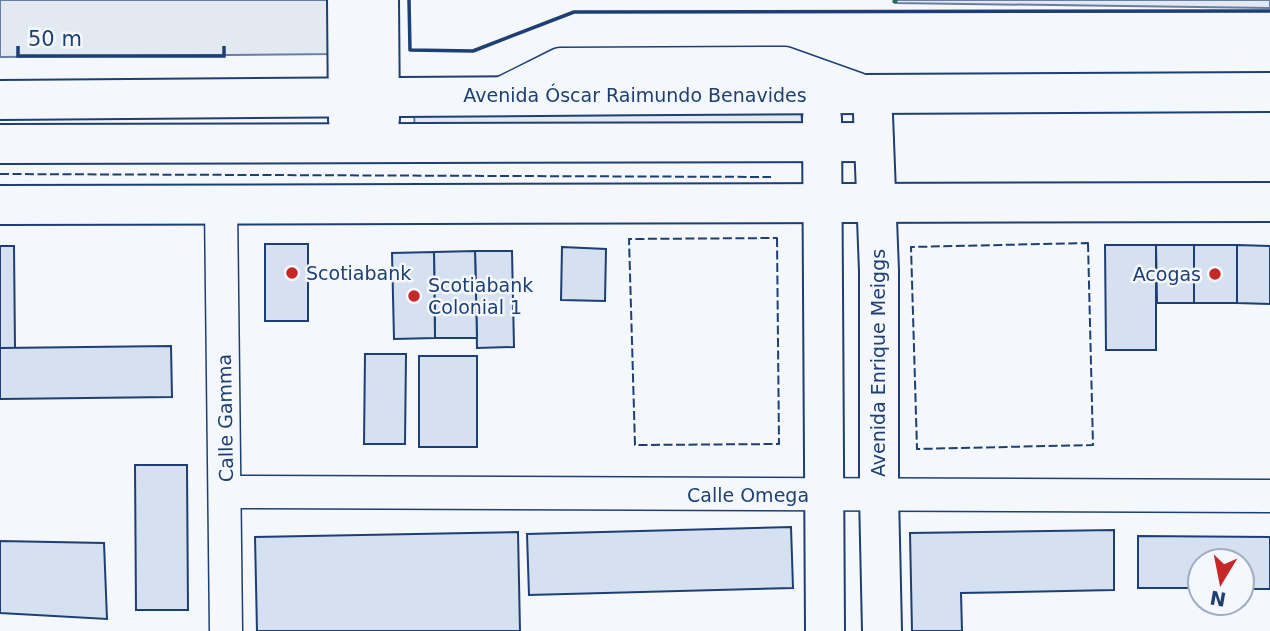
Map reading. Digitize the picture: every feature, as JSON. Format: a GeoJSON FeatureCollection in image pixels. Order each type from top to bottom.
{"type":"FeatureCollection","features":[{"type":"Feature","properties":{"kind":"main road"},"geometry":{"type":"LineString","coordinates":[[347,0],[364,95],[365,142]]}},
{"type":"Feature","properties":{"kind":"main road"},"geometry":{"type":"LineString","coordinates":[[364,95],[379,0]]}},
{"type":"Feature","properties":{"kind":"main road","name":"Avenida Óscar Raimundo Benavides"},"geometry":{"type":"LineString","coordinates":[[0,100],[364,95],[1270,92]]}},
{"type":"Feature","properties":{"kind":"main road"},"geometry":{"type":"LineString","coordinates":[[822,95],[825,631]]}},
{"type":"Feature","properties":{"kind":"main road","name":"Avenida Enrique Meiggs"},"geometry":{"type":"LineString","coordinates":[[872,95],[879,271],[882,631]]}},
{"type":"Feature","properties":{"kind":"main road"},"geometry":{"type":"LineString","coordinates":[[0,144],[874,142]]}},
{"type":"Feature","properties":{"kind":"main road"},"geometry":{"type":"LineString","coordinates":[[0,205],[1270,202]]}},
{"type":"Feature","properties":{"kind":"street"},"geometry":{"type":"LineString","coordinates":[[497,95],[560,64],[785,63],[872,95]]}},
{"type":"Feature","properties":{"kind":"street","name":"Calle Gamma"},"geometry":{"type":"LineString","coordinates":[[221,205],[226,631]]}},
{"type":"Feature","properties":{"kind":"street","name":"Calle Omega"},"geometry":{"type":"LineString","coordinates":[[226,492],[1270,496]]}},
{"type":"Feature","properties":{"kind":"shaded area"},"geometry":{"type":"Polygon","coordinates":[[[0,0],[332,0],[333,54],[0,57],[0,0]]]}},
{"type":"Feature","properties":{"kind":"shaded area"},"geometry":{"type":"Polygon","coordinates":[[[895,0],[1270,0],[1270,8],[895,3],[895,0]]]}},
{"type":"Feature","properties":{"kind":"shaded area"},"geometry":{"type":"Polygon","coordinates":[[[801,111],[803,131],[415,133],[414,113],[801,111]]]}},
{"type":"Feature","properties":{"kind":"building"},"geometry":{"type":"Polygon","coordinates":[[[265,244],[308,244],[308,321],[265,321],[265,244]]]}},
{"type":"Feature","properties":{"kind":"building"},"geometry":{"type":"Polygon","coordinates":[[[1105,245],[1156,245],[1156,350],[1106,350],[1105,245]]]}},
{"type":"Feature","properties":{"kind":"building"},"geometry":{"type":"Polygon","coordinates":[[[1156,245],[1194,245],[1194,303],[1157,303],[1156,245]]]}},
{"type":"Feature","properties":{"kind":"building","name":"Acogas"},"geometry":{"type":"Polygon","coordinates":[[[1194,245],[1237,245],[1237,303],[1194,303],[1194,245]]]}},
{"type":"Feature","properties":{"kind":"building"},"geometry":{"type":"Polygon","coordinates":[[[1237,245],[1270,246],[1270,304],[1237,303],[1237,245]]]}},
{"type":"Feature","properties":{"kind":"building"},"geometry":{"type":"Polygon","coordinates":[[[0,246],[14,246],[15,348],[0,348],[0,246]]]}},
{"type":"Feature","properties":{"kind":"building"},"geometry":{"type":"Polygon","coordinates":[[[562,247],[606,249],[605,301],[561,300],[562,247]]]}},
{"type":"Feature","properties":{"kind":"building"},"geometry":{"type":"Polygon","coordinates":[[[475,251],[512,251],[514,347],[477,348],[475,251]]]}},
{"type":"Feature","properties":{"kind":"building"},"geometry":{"type":"Polygon","coordinates":[[[475,251],[477,338],[435,338],[434,252],[475,251]]]}},
{"type":"Feature","properties":{"kind":"building","name":"Scotiabank Colonial 1"},"geometry":{"type":"Polygon","coordinates":[[[434,252],[435,338],[394,339],[392,253],[434,252]]]}},
{"type":"Feature","properties":{"kind":"building"},"geometry":{"type":"Polygon","coordinates":[[[171,346],[172,397],[0,399],[0,348],[171,346]]]}},
{"type":"Feature","properties":{"kind":"building"},"geometry":{"type":"Polygon","coordinates":[[[365,354],[406,354],[405,444],[364,444],[365,354]]]}},
{"type":"Feature","properties":{"kind":"building"},"geometry":{"type":"Polygon","coordinates":[[[419,356],[477,356],[477,447],[419,447],[419,356]]]}},
{"type":"Feature","properties":{"kind":"building"},"geometry":{"type":"Polygon","coordinates":[[[135,465],[187,465],[188,610],[136,610],[135,465]]]}},
{"type":"Feature","properties":{"kind":"building"},"geometry":{"type":"Polygon","coordinates":[[[791,527],[793,588],[529,595],[527,534],[791,527]]]}},
{"type":"Feature","properties":{"kind":"building"},"geometry":{"type":"Polygon","coordinates":[[[1114,530],[1114,590],[961,593],[962,631],[912,631],[910,533],[1114,530]]]}},
{"type":"Feature","properties":{"kind":"building"},"geometry":{"type":"Polygon","coordinates":[[[518,532],[520,631],[257,631],[255,537],[518,532]]]}},
{"type":"Feature","properties":{"kind":"building"},"geometry":{"type":"Polygon","coordinates":[[[1138,536],[1270,537],[1270,589],[1256,589],[1256,547],[1186,547],[1186,588],[1138,588],[1138,536]]]}},
{"type":"Feature","properties":{"kind":"building"},"geometry":{"type":"Polygon","coordinates":[[[0,541],[104,543],[107,619],[0,613],[0,541]]]}},
{"type":"Feature","properties":{"kind":"fence"},"geometry":{"type":"LineString","coordinates":[[0,174],[771,177]]}},
{"type":"Feature","properties":{"kind":"fence"},"geometry":{"type":"LineString","coordinates":[[777,238],[779,444],[635,445],[629,239],[777,238]]}},
{"type":"Feature","properties":{"kind":"fence"},"geometry":{"type":"LineString","coordinates":[[1088,243],[1093,445],[917,449],[911,247],[1088,243]]}},
{"type":"Feature","properties":{"kind":"wall"},"geometry":{"type":"LineString","coordinates":[[409,0],[410,50],[473,51],[574,12],[1270,11]]}},
{"type":"Feature","properties":{"kind":"place","name":"Scotiabank"},"geometry":{"type":"Point","coordinates":[292,273]}},
{"type":"Feature","properties":{"kind":"place","name":"Acogas"},"geometry":{"type":"Point","coordinates":[1215,274]}},
{"type":"Feature","properties":{"kind":"place","name":"Scotiabank Colonial 1"},"geometry":{"type":"Point","coordinates":[414,296]}}]}
